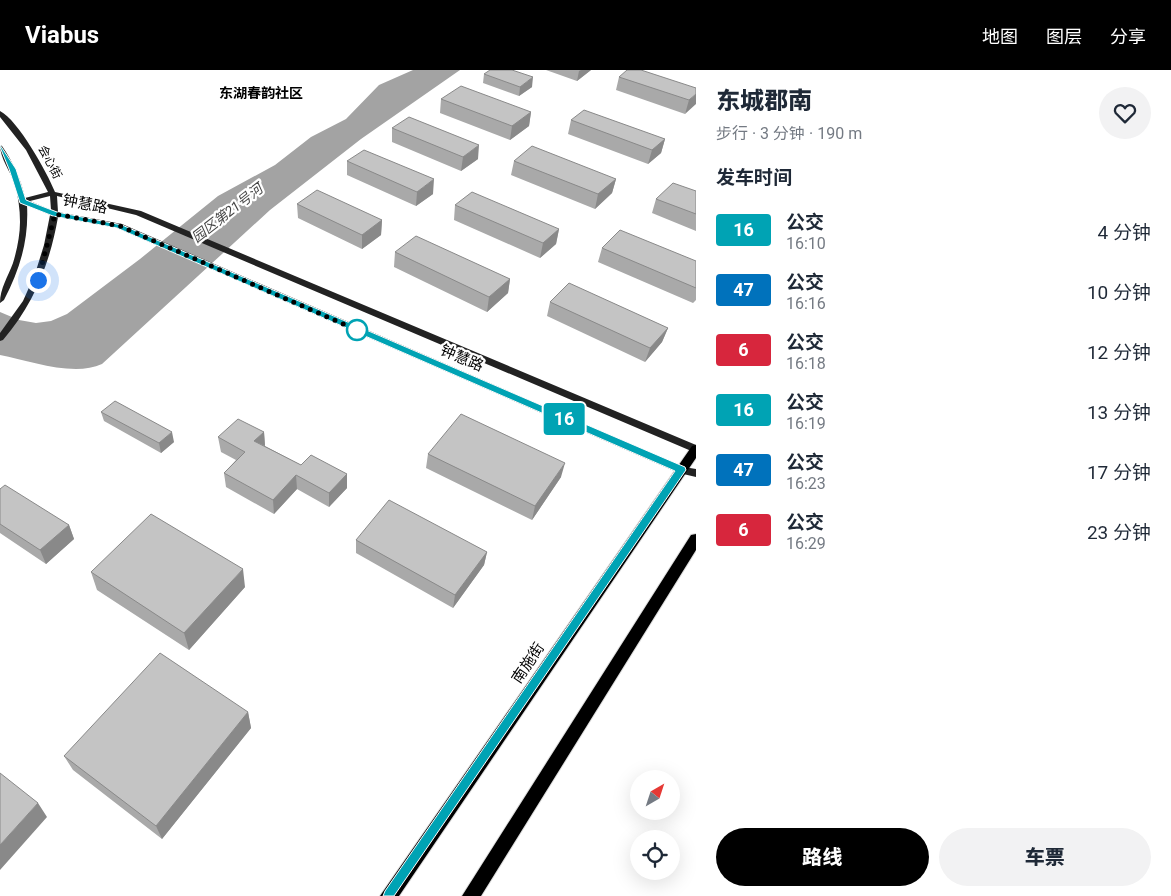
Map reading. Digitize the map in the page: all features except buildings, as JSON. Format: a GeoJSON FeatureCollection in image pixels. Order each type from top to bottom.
{"type":"FeatureCollection","features":[{"type":"Feature","properties":{"kind":"main road","name":"南施街"},"geometry":{"type":"LineString","coordinates":[[389,896],[689,471],[696,449]]}},
{"type":"Feature","properties":{"kind":"main road"},"geometry":{"type":"LineString","coordinates":[[471,896],[696,539]]}},
{"type":"Feature","properties":{"kind":"street","name":"会心街"},"geometry":{"type":"LineString","coordinates":[[0,113],[28,147],[52,193],[55,214],[44,264],[18,316],[0,338]]}},
{"type":"Feature","properties":{"kind":"street"},"geometry":{"type":"LineString","coordinates":[[0,147],[13,169],[23,201],[25,234],[18,264],[0,300]]}},
{"type":"Feature","properties":{"kind":"street","name":"钟慧路"},"geometry":{"type":"LineString","coordinates":[[23,201],[52,193],[138,213],[696,449]]}},
{"type":"Feature","properties":{"kind":"street","name":"钟慧路"},"geometry":{"type":"LineString","coordinates":[[23,201],[55,214],[120,226],[689,471]]}},
{"type":"Feature","properties":{"kind":"water","name":"园区第21号河"},"geometry":{"type":"Polygon","coordinates":[[[413,70],[460,70],[361,139],[270,210],[102,364],[91,368],[78,369],[52,367],[0,355],[0,312],[19,320],[36,323],[51,321],[67,314],[140,259],[218,196],[275,165],[311,137],[346,119],[379,85],[413,70]]]}},
{"type":"Feature","properties":{"kind":"bus line","name":"16"},"geometry":{"type":"LineString","coordinates":[[0,147],[13,169],[23,201],[55,214],[120,226],[682,470],[389,896]]}},
{"type":"Feature","properties":{"kind":"district","name":"东湖春韵社区"},"geometry":{"type":"Point","coordinates":[261,93]}},
{"type":"Feature","properties":{"kind":"route"},"geometry":{"type":"LineString","coordinates":[[38,280],[44,264],[55,214],[120,226],[357,330]]}}]}
